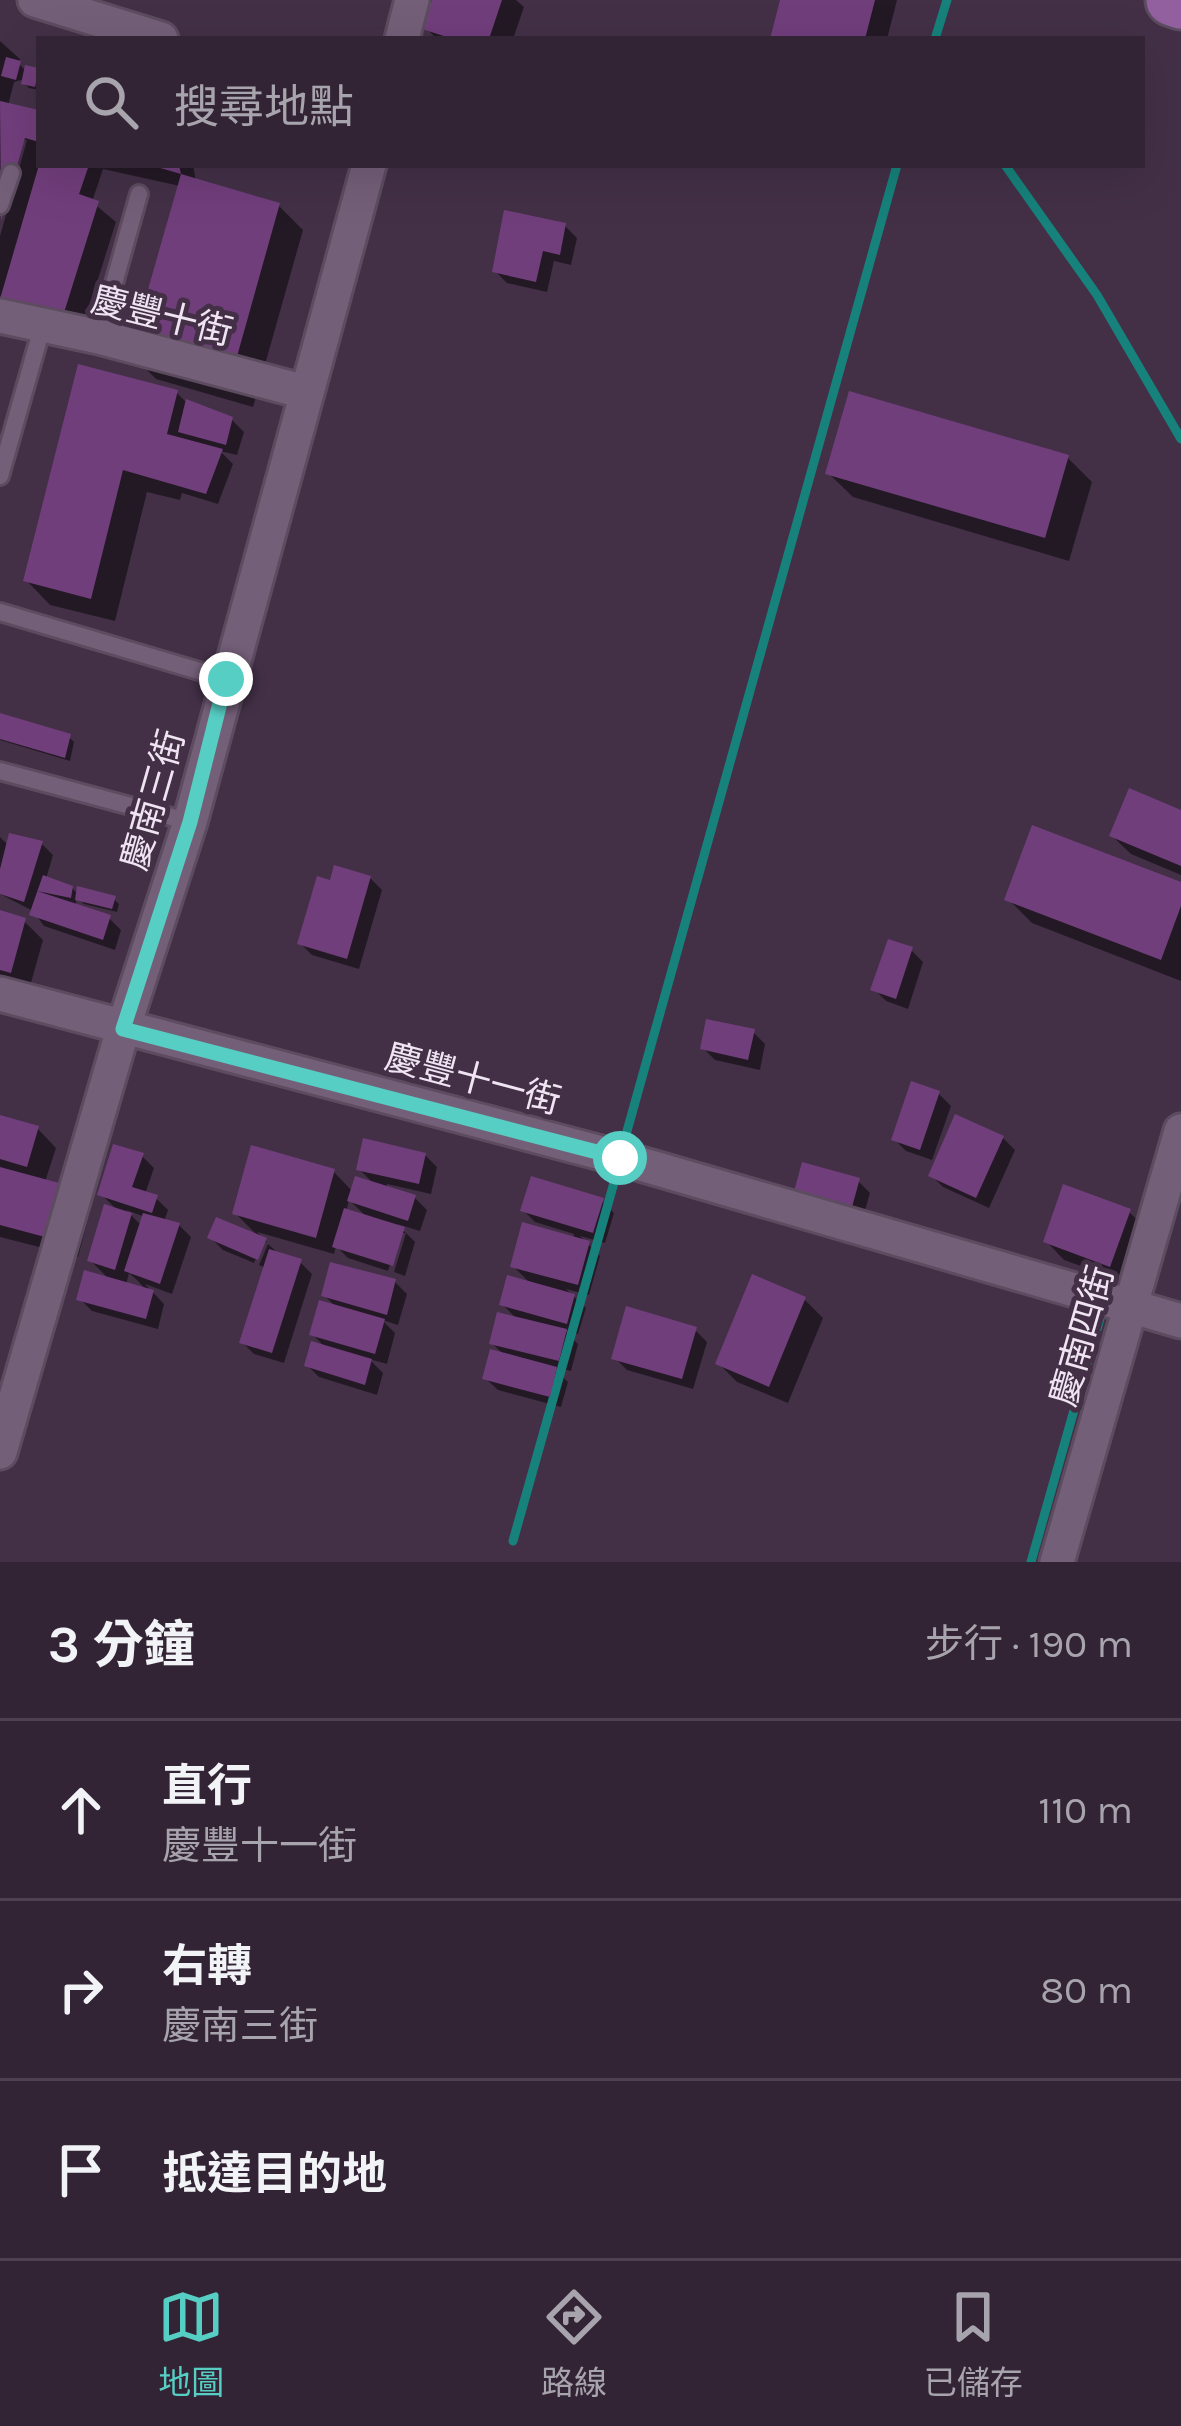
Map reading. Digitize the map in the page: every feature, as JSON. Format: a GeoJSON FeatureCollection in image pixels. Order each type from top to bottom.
{"type":"FeatureCollection","features":[{"type":"Feature","properties":{"kind":"main road"},"geometry":{"type":"LineString","coordinates":[[1172,0],[1181,3]]}},
{"type":"Feature","properties":{"kind":"street"},"geometry":{"type":"LineString","coordinates":[[35,0],[119,21],[154,36]]}},
{"type":"Feature","properties":{"kind":"street"},"geometry":{"type":"LineString","coordinates":[[403,36],[412,0]]}},
{"type":"Feature","properties":{"kind":"street","name":"慶南三街"},"geometry":{"type":"LineString","coordinates":[[0,1453],[123,1029],[190,822],[367,168]]}},
{"type":"Feature","properties":{"kind":"street","name":"慶豐十街"},"geometry":{"type":"LineString","coordinates":[[0,316],[305,392]]}},
{"type":"Feature","properties":{"kind":"street","name":"慶豐十一街"},"geometry":{"type":"LineString","coordinates":[[0,994],[620,1158],[1181,1321]]}},
{"type":"Feature","properties":{"kind":"street","name":"慶南四街"},"geometry":{"type":"LineString","coordinates":[[1057,1562],[1181,1131]]}},
{"type":"Feature","properties":{"kind":"lane"},"geometry":{"type":"LineString","coordinates":[[0,205],[11,173]]}},
{"type":"Feature","properties":{"kind":"lane"},"geometry":{"type":"LineString","coordinates":[[99,338],[139,194]]}},
{"type":"Feature","properties":{"kind":"lane"},"geometry":{"type":"LineString","coordinates":[[0,476],[42,328]]}},
{"type":"Feature","properties":{"kind":"lane"},"geometry":{"type":"LineString","coordinates":[[0,612],[226,679]]}},
{"type":"Feature","properties":{"kind":"lane"},"geometry":{"type":"LineString","coordinates":[[0,770],[190,822]]}},
{"type":"Feature","properties":{"kind":"building"},"geometry":{"type":"Polygon","coordinates":[[[432,0],[502,0],[490,36],[444,36],[422,29],[432,0]]]}},
{"type":"Feature","properties":{"kind":"building"},"geometry":{"type":"Polygon","coordinates":[[[780,0],[875,0],[866,36],[771,36],[780,0]]]}},
{"type":"Feature","properties":{"kind":"building"},"geometry":{"type":"Polygon","coordinates":[[[6,57],[21,61],[16,80],[1,76],[6,57]]]}},
{"type":"Feature","properties":{"kind":"building"},"geometry":{"type":"Polygon","coordinates":[[[25,65],[36,67],[35,87],[21,84],[25,65]]]}},
{"type":"Feature","properties":{"kind":"building"},"geometry":{"type":"Polygon","coordinates":[[[0,101],[36,109],[36,141],[25,138],[1,221],[0,101]]]}},
{"type":"Feature","properties":{"kind":"building"},"geometry":{"type":"Polygon","coordinates":[[[38,168],[88,168],[79,194],[99,201],[62,319],[0,299],[38,168]]]}},
{"type":"Feature","properties":{"kind":"building"},"geometry":{"type":"Polygon","coordinates":[[[181,174],[280,203],[229,385],[129,356],[181,174]]]}},
{"type":"Feature","properties":{"kind":"building"},"geometry":{"type":"Polygon","coordinates":[[[504,210],[566,223],[560,255],[543,251],[536,282],[492,272],[504,210]]]}},
{"type":"Feature","properties":{"kind":"building"},"geometry":{"type":"Polygon","coordinates":[[[78,364],[178,390],[167,434],[223,449],[206,494],[123,470],[91,599],[23,581],[78,364]]]}},
{"type":"Feature","properties":{"kind":"building"},"geometry":{"type":"Polygon","coordinates":[[[849,391],[1069,455],[1045,538],[825,474],[849,391]]]}},
{"type":"Feature","properties":{"kind":"building"},"geometry":{"type":"Polygon","coordinates":[[[186,399],[233,417],[226,445],[178,432],[186,399]]]}},
{"type":"Feature","properties":{"kind":"building"},"geometry":{"type":"Polygon","coordinates":[[[0,713],[71,734],[65,758],[0,739],[0,713]]]}},
{"type":"Feature","properties":{"kind":"building"},"geometry":{"type":"Polygon","coordinates":[[[1129,788],[1181,810],[1181,866],[1109,836],[1129,788]]]}},
{"type":"Feature","properties":{"kind":"building"},"geometry":{"type":"Polygon","coordinates":[[[1032,825],[1181,882],[1181,906],[1161,960],[1004,900],[1032,825]]]}},
{"type":"Feature","properties":{"kind":"building"},"geometry":{"type":"Polygon","coordinates":[[[9,833],[43,841],[24,902],[0,894],[0,869],[9,833]]]}},
{"type":"Feature","properties":{"kind":"building"},"geometry":{"type":"Polygon","coordinates":[[[334,865],[371,876],[347,959],[297,944],[317,876],[330,880],[334,865]]]}},
{"type":"Feature","properties":{"kind":"building"},"geometry":{"type":"Polygon","coordinates":[[[43,875],[73,886],[71,898],[37,891],[43,875]]]}},
{"type":"Feature","properties":{"kind":"building"},"geometry":{"type":"Polygon","coordinates":[[[77,886],[116,896],[112,909],[75,900],[77,886]]]}},
{"type":"Feature","properties":{"kind":"building"},"geometry":{"type":"Polygon","coordinates":[[[37,891],[111,915],[103,940],[29,915],[37,891]]]}},
{"type":"Feature","properties":{"kind":"building"},"geometry":{"type":"Polygon","coordinates":[[[0,910],[26,918],[11,973],[0,970],[0,910]]]}},
{"type":"Feature","properties":{"kind":"building"},"geometry":{"type":"Polygon","coordinates":[[[888,939],[913,947],[896,999],[870,990],[888,939]]]}},
{"type":"Feature","properties":{"kind":"building"},"geometry":{"type":"Polygon","coordinates":[[[706,1019],[755,1029],[748,1060],[700,1049],[706,1019]]]}},
{"type":"Feature","properties":{"kind":"building"},"geometry":{"type":"Polygon","coordinates":[[[911,1081],[940,1091],[920,1150],[891,1140],[911,1081]]]}},
{"type":"Feature","properties":{"kind":"building"},"geometry":{"type":"Polygon","coordinates":[[[955,1114],[1004,1136],[976,1198],[928,1176],[955,1114]]]}},
{"type":"Feature","properties":{"kind":"building"},"geometry":{"type":"Polygon","coordinates":[[[0,1115],[39,1126],[27,1167],[0,1159],[0,1115]]]}},
{"type":"Feature","properties":{"kind":"building"},"geometry":{"type":"Polygon","coordinates":[[[363,1138],[426,1153],[419,1184],[356,1170],[363,1138]]]}},
{"type":"Feature","properties":{"kind":"building"},"geometry":{"type":"Polygon","coordinates":[[[113,1144],[144,1153],[132,1187],[158,1195],[152,1213],[97,1195],[113,1144]]]}},
{"type":"Feature","properties":{"kind":"building"},"geometry":{"type":"Polygon","coordinates":[[[251,1145],[335,1169],[316,1238],[232,1214],[251,1145]]]}},
{"type":"Feature","properties":{"kind":"building"},"geometry":{"type":"Polygon","coordinates":[[[802,1162],[860,1178],[849,1218],[791,1203],[802,1162]]]}},
{"type":"Feature","properties":{"kind":"building"},"geometry":{"type":"Polygon","coordinates":[[[0,1167],[74,1187],[60,1241],[0,1225],[0,1167]]]}},
{"type":"Feature","properties":{"kind":"building"},"geometry":{"type":"Polygon","coordinates":[[[355,1176],[416,1195],[408,1221],[347,1201],[355,1176]]]}},
{"type":"Feature","properties":{"kind":"building"},"geometry":{"type":"Polygon","coordinates":[[[531,1176],[604,1198],[593,1233],[520,1211],[531,1176]]]}},
{"type":"Feature","properties":{"kind":"building"},"geometry":{"type":"Polygon","coordinates":[[[1063,1184],[1131,1209],[1110,1267],[1043,1242],[1063,1184]]]}},
{"type":"Feature","properties":{"kind":"building"},"geometry":{"type":"Polygon","coordinates":[[[104,1204],[132,1213],[115,1270],[87,1261],[104,1204]]]}},
{"type":"Feature","properties":{"kind":"building"},"geometry":{"type":"Polygon","coordinates":[[[344,1208],[405,1227],[393,1266],[332,1247],[344,1208]]]}},
{"type":"Feature","properties":{"kind":"building"},"geometry":{"type":"Polygon","coordinates":[[[143,1213],[180,1223],[160,1284],[124,1271],[143,1213]]]}},
{"type":"Feature","properties":{"kind":"building"},"geometry":{"type":"Polygon","coordinates":[[[216,1217],[267,1238],[258,1260],[207,1238],[216,1217]]]}},
{"type":"Feature","properties":{"kind":"building"},"geometry":{"type":"Polygon","coordinates":[[[522,1222],[590,1241],[578,1285],[510,1267],[522,1222]]]}},
{"type":"Feature","properties":{"kind":"building"},"geometry":{"type":"Polygon","coordinates":[[[269,1249],[302,1259],[272,1353],[239,1343],[269,1249]]]}},
{"type":"Feature","properties":{"kind":"building"},"geometry":{"type":"Polygon","coordinates":[[[330,1262],[396,1279],[387,1315],[321,1296],[330,1262]]]}},
{"type":"Feature","properties":{"kind":"building"},"geometry":{"type":"Polygon","coordinates":[[[84,1270],[154,1290],[146,1319],[76,1300],[84,1270]]]}},
{"type":"Feature","properties":{"kind":"building"},"geometry":{"type":"Polygon","coordinates":[[[752,1274],[806,1297],[769,1387],[715,1364],[752,1274]]]}},
{"type":"Feature","properties":{"kind":"building"},"geometry":{"type":"Polygon","coordinates":[[[507,1275],[575,1294],[567,1324],[499,1305],[507,1275]]]}},
{"type":"Feature","properties":{"kind":"building"},"geometry":{"type":"Polygon","coordinates":[[[319,1300],[385,1319],[375,1354],[309,1335],[319,1300]]]}},
{"type":"Feature","properties":{"kind":"building"},"geometry":{"type":"Polygon","coordinates":[[[626,1306],[697,1327],[682,1379],[611,1359],[626,1306]]]}},
{"type":"Feature","properties":{"kind":"building"},"geometry":{"type":"Polygon","coordinates":[[[497,1312],[567,1329],[559,1361],[489,1344],[497,1312]]]}},
{"type":"Feature","properties":{"kind":"building"},"geometry":{"type":"Polygon","coordinates":[[[311,1341],[372,1359],[365,1385],[304,1366],[311,1341]]]}},
{"type":"Feature","properties":{"kind":"building"},"geometry":{"type":"Polygon","coordinates":[[[490,1349],[557,1367],[550,1397],[482,1379],[490,1349]]]}},
{"type":"Feature","properties":{"kind":"waterway"},"geometry":{"type":"LineString","coordinates":[[936,36],[947,0]]}},
{"type":"Feature","properties":{"kind":"waterway"},"geometry":{"type":"LineString","coordinates":[[622,1149],[896,168]]}},
{"type":"Feature","properties":{"kind":"waterway"},"geometry":{"type":"LineString","coordinates":[[1007,168],[1097,295],[1181,439]]}},
{"type":"Feature","properties":{"kind":"waterway"},"geometry":{"type":"LineString","coordinates":[[513,1541],[619,1165]]}},
{"type":"Feature","properties":{"kind":"waterway"},"geometry":{"type":"LineString","coordinates":[[1031,1562],[1101,1315]]}},
{"type":"Feature","properties":{"kind":"route"},"geometry":{"type":"LineString","coordinates":[[226,679],[190,822],[123,1029],[620,1158]]}}]}
